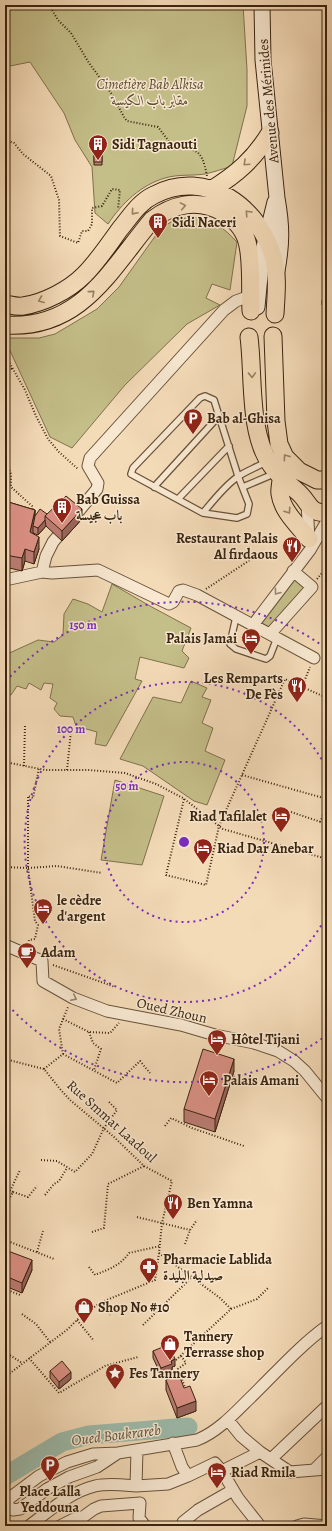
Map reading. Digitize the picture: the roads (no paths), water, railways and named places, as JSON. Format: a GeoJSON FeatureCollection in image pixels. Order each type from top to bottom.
{"type":"FeatureCollection","features":[{"type":"Feature","properties":{"kind":"main road","name":"Avenue des Mérinides"},"geometry":{"type":"LineString","coordinates":[[262,5],[263,60],[282,236],[276,274]]}},
{"type":"Feature","properties":{"kind":"main road"},"geometry":{"type":"LineString","coordinates":[[209,189],[227,180],[251,160],[261,148],[270,133]]}},
{"type":"Feature","properties":{"kind":"main road"},"geometry":{"type":"LineString","coordinates":[[5,304],[21,306],[29,305],[51,296],[75,283],[94,264],[133,212],[144,201],[154,195],[175,188],[197,187],[209,189],[226,196],[241,205],[257,223],[266,238],[274,260],[276,274],[275,314],[278,324],[277,331],[268,340],[261,341],[249,337]]}},
{"type":"Feature","properties":{"kind":"main road"},"geometry":{"type":"LineString","coordinates":[[277,198],[262,255],[253,305],[246,316],[244,325],[249,337],[253,397],[260,442],[275,471],[282,502],[309,544]]}},
{"type":"Feature","properties":{"kind":"main road"},"geometry":{"type":"LineString","coordinates":[[5,325],[22,325],[47,320],[77,305],[98,288],[152,220],[166,211],[185,205],[204,206],[222,212],[237,224],[248,246],[253,305]]}},
{"type":"Feature","properties":{"kind":"main road"},"geometry":{"type":"LineString","coordinates":[[253,305],[265,308],[275,314]]}},
{"type":"Feature","properties":{"kind":"main road"},"geometry":{"type":"LineString","coordinates":[[273,336],[278,444],[285,457],[293,465],[322,480]]}},
{"type":"Feature","properties":{"kind":"main road"},"geometry":{"type":"LineString","coordinates":[[275,471],[307,502],[313,510],[321,513],[327,512]]}},
{"type":"Feature","properties":{"kind":"street"},"geometry":{"type":"LineString","coordinates":[[42,572],[53,542],[98,486],[96,479],[88,466],[90,458],[224,310],[236,301],[253,305]]}},
{"type":"Feature","properties":{"kind":"street"},"geometry":{"type":"LineString","coordinates":[[307,502],[309,544]]}},
{"type":"Feature","properties":{"kind":"street"},"geometry":{"type":"LineString","coordinates":[[253,625],[293,571],[309,544],[327,521]]}},
{"type":"Feature","properties":{"kind":"street"},"geometry":{"type":"LineString","coordinates":[[5,580],[42,572],[52,573],[98,570],[169,604],[173,602],[181,590],[197,596],[314,658]]}},
{"type":"Feature","properties":{"kind":"street"},"geometry":{"type":"LineString","coordinates":[[274,636],[312,587],[293,571]]}},
{"type":"Feature","properties":{"kind":"street","name":"Oued Zhoun"},"geometry":{"type":"LineString","coordinates":[[5,945],[42,961],[43,981],[73,998],[107,1011],[181,1025],[214,1036],[254,1043],[278,1051],[294,1061],[305,1071],[327,1098]]}},
{"type":"Feature","properties":{"kind":"street"},"geometry":{"type":"LineString","coordinates":[[118,1453],[97,1467],[69,1477],[47,1489],[20,1509],[13,1510],[7,1505],[7,1501],[11,1496],[39,1476],[67,1462],[94,1454],[118,1453],[197,1440],[205,1437],[228,1420],[309,1338],[327,1326]]}},
{"type":"Feature","properties":{"kind":"street"},"geometry":{"type":"LineString","coordinates":[[271,1459],[327,1406]]}},
{"type":"Feature","properties":{"kind":"street"},"geometry":{"type":"LineString","coordinates":[[228,1420],[241,1436],[260,1452],[290,1472],[327,1469]]}},
{"type":"Feature","properties":{"kind":"street"},"geometry":{"type":"LineString","coordinates":[[173,1443],[182,1467],[188,1476]]}},
{"type":"Feature","properties":{"kind":"street"},"geometry":{"type":"LineString","coordinates":[[136,1486],[137,1450]]}},
{"type":"Feature","properties":{"kind":"street"},"geometry":{"type":"LineString","coordinates":[[222,1471],[260,1452]]}},
{"type":"Feature","properties":{"kind":"street"},"geometry":{"type":"LineString","coordinates":[[314,1470],[327,1457]]}},
{"type":"Feature","properties":{"kind":"street"},"geometry":{"type":"LineString","coordinates":[[29,1526],[58,1504],[84,1490],[97,1486],[168,1484],[215,1463],[222,1471],[238,1498],[260,1526]]}},
{"type":"Feature","properties":{"kind":"street"},"geometry":{"type":"LineString","coordinates":[[181,1525],[198,1510],[233,1490]]}},
{"type":"Feature","properties":{"kind":"street"},"geometry":{"type":"LineString","coordinates":[[62,1525],[78,1517],[80,1519],[94,1509],[102,1506],[140,1503],[139,1518],[145,1526]]}},
{"type":"Feature","properties":{"kind":"street"},"geometry":{"type":"LineString","coordinates":[[296,1526],[304,1524],[327,1526]]}},
{"type":"Feature","properties":{"kind":"lane"},"geometry":{"type":"LineString","coordinates":[[208,396],[214,400],[219,416],[238,476],[249,504],[247,514],[237,518],[203,512],[132,474],[133,468],[200,398],[208,396]]}},
{"type":"Feature","properties":{"kind":"lane"},"geometry":{"type":"LineString","coordinates":[[154,487],[219,416]]}},
{"type":"Feature","properties":{"kind":"lane"},"geometry":{"type":"LineString","coordinates":[[178,499],[229,446]]}},
{"type":"Feature","properties":{"kind":"lane"},"geometry":{"type":"LineString","coordinates":[[203,512],[219,493],[238,476],[256,468],[275,471]]}},
{"type":"Feature","properties":{"kind":"lane"},"geometry":{"type":"LineString","coordinates":[[243,487],[275,471]]}},
{"type":"Feature","properties":{"kind":"lane"},"geometry":{"type":"LineString","coordinates":[[236,617],[230,644],[236,649],[266,659],[270,656],[274,636]]}},
{"type":"Feature","properties":{"kind":"waterway","name":"Oued Boukrareb"},"geometry":{"type":"LineString","coordinates":[[5,1476],[62,1442],[89,1435],[188,1427]]}},
{"type":"Feature","properties":{"kind":"place","name":"Sidi Tagnaouti"},"geometry":{"type":"Point","coordinates":[98,161]}},
{"type":"Feature","properties":{"kind":"place","name":"Sidi Naceri"},"geometry":{"type":"Point","coordinates":[158,239]}},
{"type":"Feature","properties":{"kind":"place","name":"Bab al-Ghisa"},"geometry":{"type":"Point","coordinates":[193,435]}},
{"type":"Feature","properties":{"kind":"place","name":"Bab Guissa باب عجيسة"},"geometry":{"type":"Point","coordinates":[62,524]}},
{"type":"Feature","properties":{"kind":"place","name":"Restaurant Palais Al firdaous"},"geometry":{"type":"Point","coordinates":[292,563]}},
{"type":"Feature","properties":{"kind":"place","name":"Palais Jamai"},"geometry":{"type":"Point","coordinates":[251,655]}},
{"type":"Feature","properties":{"kind":"place","name":"Les Remparts De Fès"},"geometry":{"type":"Point","coordinates":[297,703]}},
{"type":"Feature","properties":{"kind":"place","name":"Riad Tafilalet"},"geometry":{"type":"Point","coordinates":[281,833]}},
{"type":"Feature","properties":{"kind":"place","name":"Riad Dar Anebar"},"geometry":{"type":"Point","coordinates":[203,865]}},
{"type":"Feature","properties":{"kind":"place","name":"le cèdre d'argent"},"geometry":{"type":"Point","coordinates":[43,925]}},
{"type":"Feature","properties":{"kind":"place","name":"Adam"},"geometry":{"type":"Point","coordinates":[27,969]}},
{"type":"Feature","properties":{"kind":"place","name":"Hôtel Tijani"},"geometry":{"type":"Point","coordinates":[217,1056]}},
{"type":"Feature","properties":{"kind":"place","name":"Palais Amani"},"geometry":{"type":"Point","coordinates":[209,1097]}},
{"type":"Feature","properties":{"kind":"place","name":"Ben Yamna"},"geometry":{"type":"Point","coordinates":[173,1220]}},
{"type":"Feature","properties":{"kind":"place","name":"Pharmacie Lablida صيدلية البليدة"},"geometry":{"type":"Point","coordinates":[149,1284]}},
{"type":"Feature","properties":{"kind":"place","name":"Shop No #10"},"geometry":{"type":"Point","coordinates":[84,1324]}},
{"type":"Feature","properties":{"kind":"place","name":"Tannery Terrasse shop"},"geometry":{"type":"Point","coordinates":[170,1361]}},
{"type":"Feature","properties":{"kind":"place","name":"Fes Tannery"},"geometry":{"type":"Point","coordinates":[115,1390]}},
{"type":"Feature","properties":{"kind":"place","name":"Place Lalla Yeddouna"},"geometry":{"type":"Point","coordinates":[50,1482]}},
{"type":"Feature","properties":{"kind":"place","name":"Riad Rmila"},"geometry":{"type":"Point","coordinates":[217,1489]}},
{"type":"Feature","properties":{"kind":"park label","name":"Cimetière Bab Alkisa مقابر باب الكيسة"},"geometry":{"type":"Point","coordinates":[150,92]}}]}
